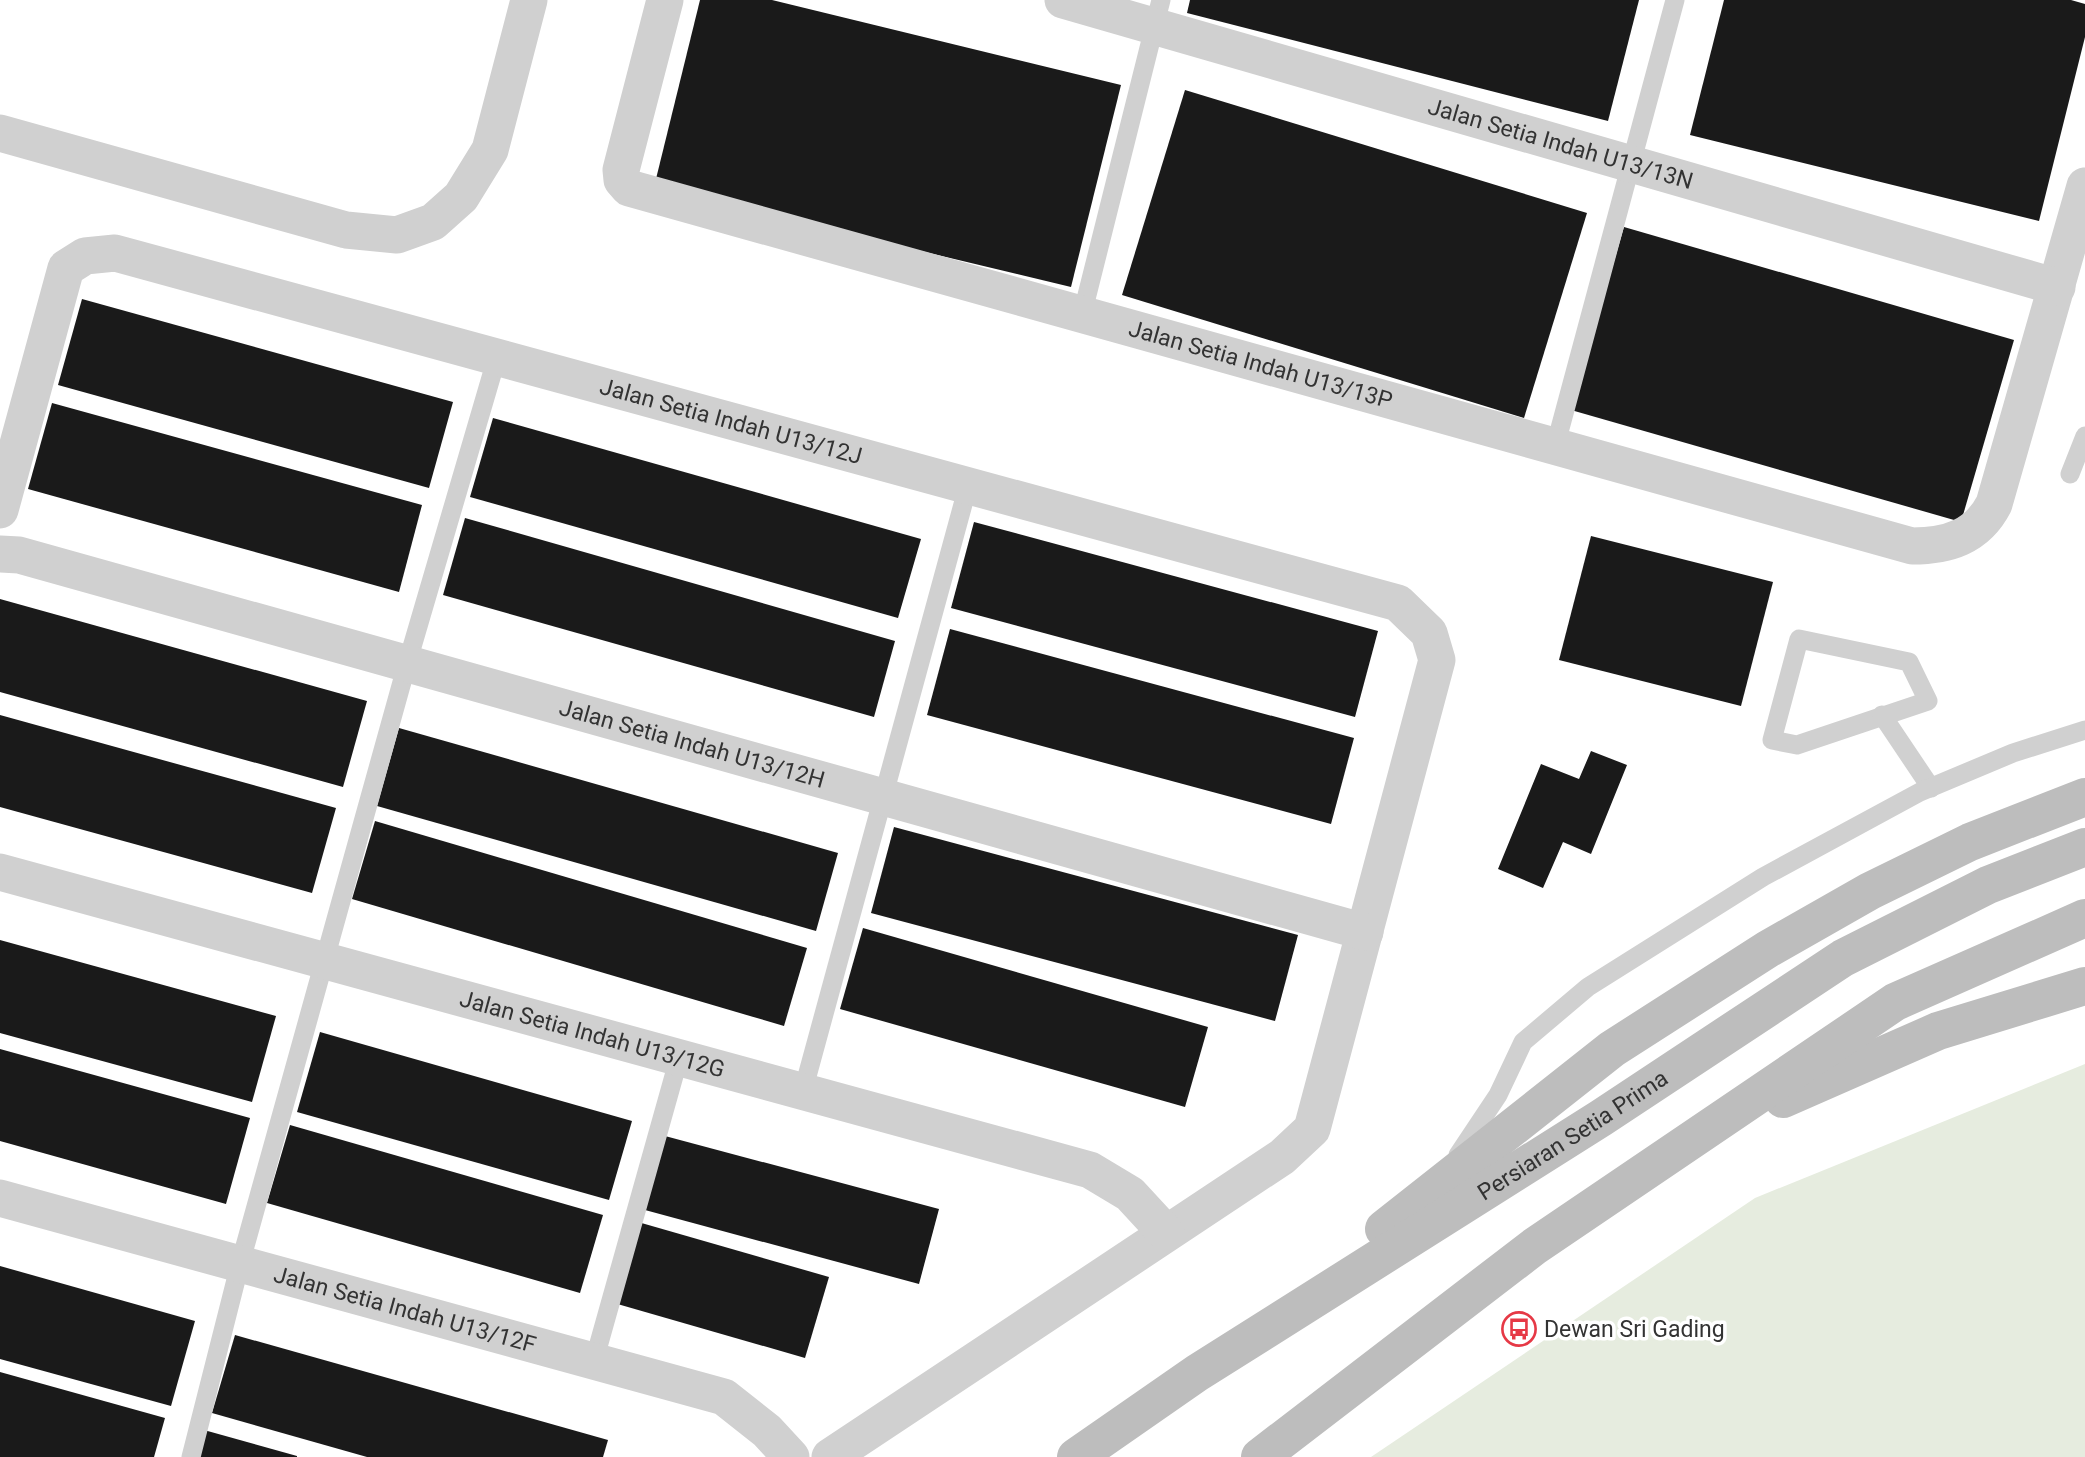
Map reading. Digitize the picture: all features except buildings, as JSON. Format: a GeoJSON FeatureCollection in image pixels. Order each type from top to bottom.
{"type":"FeatureCollection","features":[{"type":"Feature","properties":{"kind":"street"},"geometry":{"type":"LineString","coordinates":[[0,133],[346,230],[397,235],[433,222],[461,197],[490,149],[529,0]]}},
{"type":"Feature","properties":{"kind":"street","name":"Jalan Setia Indah U13/13P"},"geometry":{"type":"LineString","coordinates":[[665,0],[621,170],[622,180],[629,188],[1912,546],[1946,543],[1967,534],[1986,520],[1994,504],[2057,287]]}},
{"type":"Feature","properties":{"kind":"street","name":"Jalan Setia Indah U13/13N"},"geometry":{"type":"LineString","coordinates":[[1063,0],[1157,13],[1631,164],[2057,287]]}},
{"type":"Feature","properties":{"kind":"street"},"geometry":{"type":"LineString","coordinates":[[2057,287],[2085,186]]}},
{"type":"Feature","properties":{"kind":"street","name":"Jalan Setia Indah U13/12J"},"geometry":{"type":"LineString","coordinates":[[0,510],[66,268],[85,256],[115,253],[1398,603],[1429,633],[1437,660],[1365,932]]}},
{"type":"Feature","properties":{"kind":"street","name":"Jalan Setia Indah U13/12H"},"geometry":{"type":"LineString","coordinates":[[9,554],[1365,932]]}},
{"type":"Feature","properties":{"kind":"street"},"geometry":{"type":"LineString","coordinates":[[1197,1373],[1612,1049],[1768,949],[1870,891],[1970,842],[2085,797]]}},
{"type":"Feature","properties":{"kind":"street","name":"Persiaran Setia Prima"},"geometry":{"type":"LineString","coordinates":[[1076,1457],[1197,1373],[1601,1118],[1843,958],[1988,885],[2085,847]]}},
{"type":"Feature","properties":{"kind":"street","name":"Jalan Setia Indah U13/12G"},"geometry":{"type":"LineString","coordinates":[[0,872],[1090,1170],[1130,1194],[1166,1233]]}},
{"type":"Feature","properties":{"kind":"street"},"geometry":{"type":"LineString","coordinates":[[1268,1453],[1535,1247],[1895,1003],[2085,918]]}},
{"type":"Feature","properties":{"kind":"street"},"geometry":{"type":"LineString","coordinates":[[830,1457],[1282,1157],[1311,1129],[1365,932]]}},
{"type":"Feature","properties":{"kind":"street"},"geometry":{"type":"LineString","coordinates":[[1688,1141],[1938,1031],[2085,986]]}},
{"type":"Feature","properties":{"kind":"street","name":"Jalan Setia Indah U13/12F"},"geometry":{"type":"LineString","coordinates":[[0,1198],[724,1397],[767,1431],[791,1457]]}},
{"type":"Feature","properties":{"kind":"lane"},"geometry":{"type":"LineString","coordinates":[[1555,447],[1675,0]]}},
{"type":"Feature","properties":{"kind":"lane"},"geometry":{"type":"LineString","coordinates":[[1082,315],[1157,13]]}},
{"type":"Feature","properties":{"kind":"lane"},"geometry":{"type":"LineString","coordinates":[[191,1457],[240,1264],[407,664],[497,357]]}},
{"type":"Feature","properties":{"kind":"lane"},"geometry":{"type":"LineString","coordinates":[[2070,474],[2085,436]]}},
{"type":"Feature","properties":{"kind":"lane"},"geometry":{"type":"LineString","coordinates":[[803,1091],[968,486]]}},
{"type":"Feature","properties":{"kind":"lane"},"geometry":{"type":"LineString","coordinates":[[1798,639],[1909,662],[1928,701],[1882,716],[1797,745],[1772,740],[1798,639]]}},
{"type":"Feature","properties":{"kind":"lane"},"geometry":{"type":"LineString","coordinates":[[1882,716],[1931,788]]}},
{"type":"Feature","properties":{"kind":"lane"},"geometry":{"type":"LineString","coordinates":[[1437,1188],[1498,1096],[1523,1042],[1588,987],[1763,877],[1931,788],[2013,753],[2085,730]]}},
{"type":"Feature","properties":{"kind":"lane"},"geometry":{"type":"LineString","coordinates":[[594,1361],[679,1058]]}},
{"type":"Feature","properties":{"kind":"shaded area"},"geometry":{"type":"Polygon","coordinates":[[[2085,1064],[2085,1457],[1371,1457],[1755,1198],[2085,1064]]]}},
{"type":"Feature","properties":{"kind":"place","name":"Dewan Sri Gading"},"geometry":{"type":"Point","coordinates":[1519,1329]}}]}
